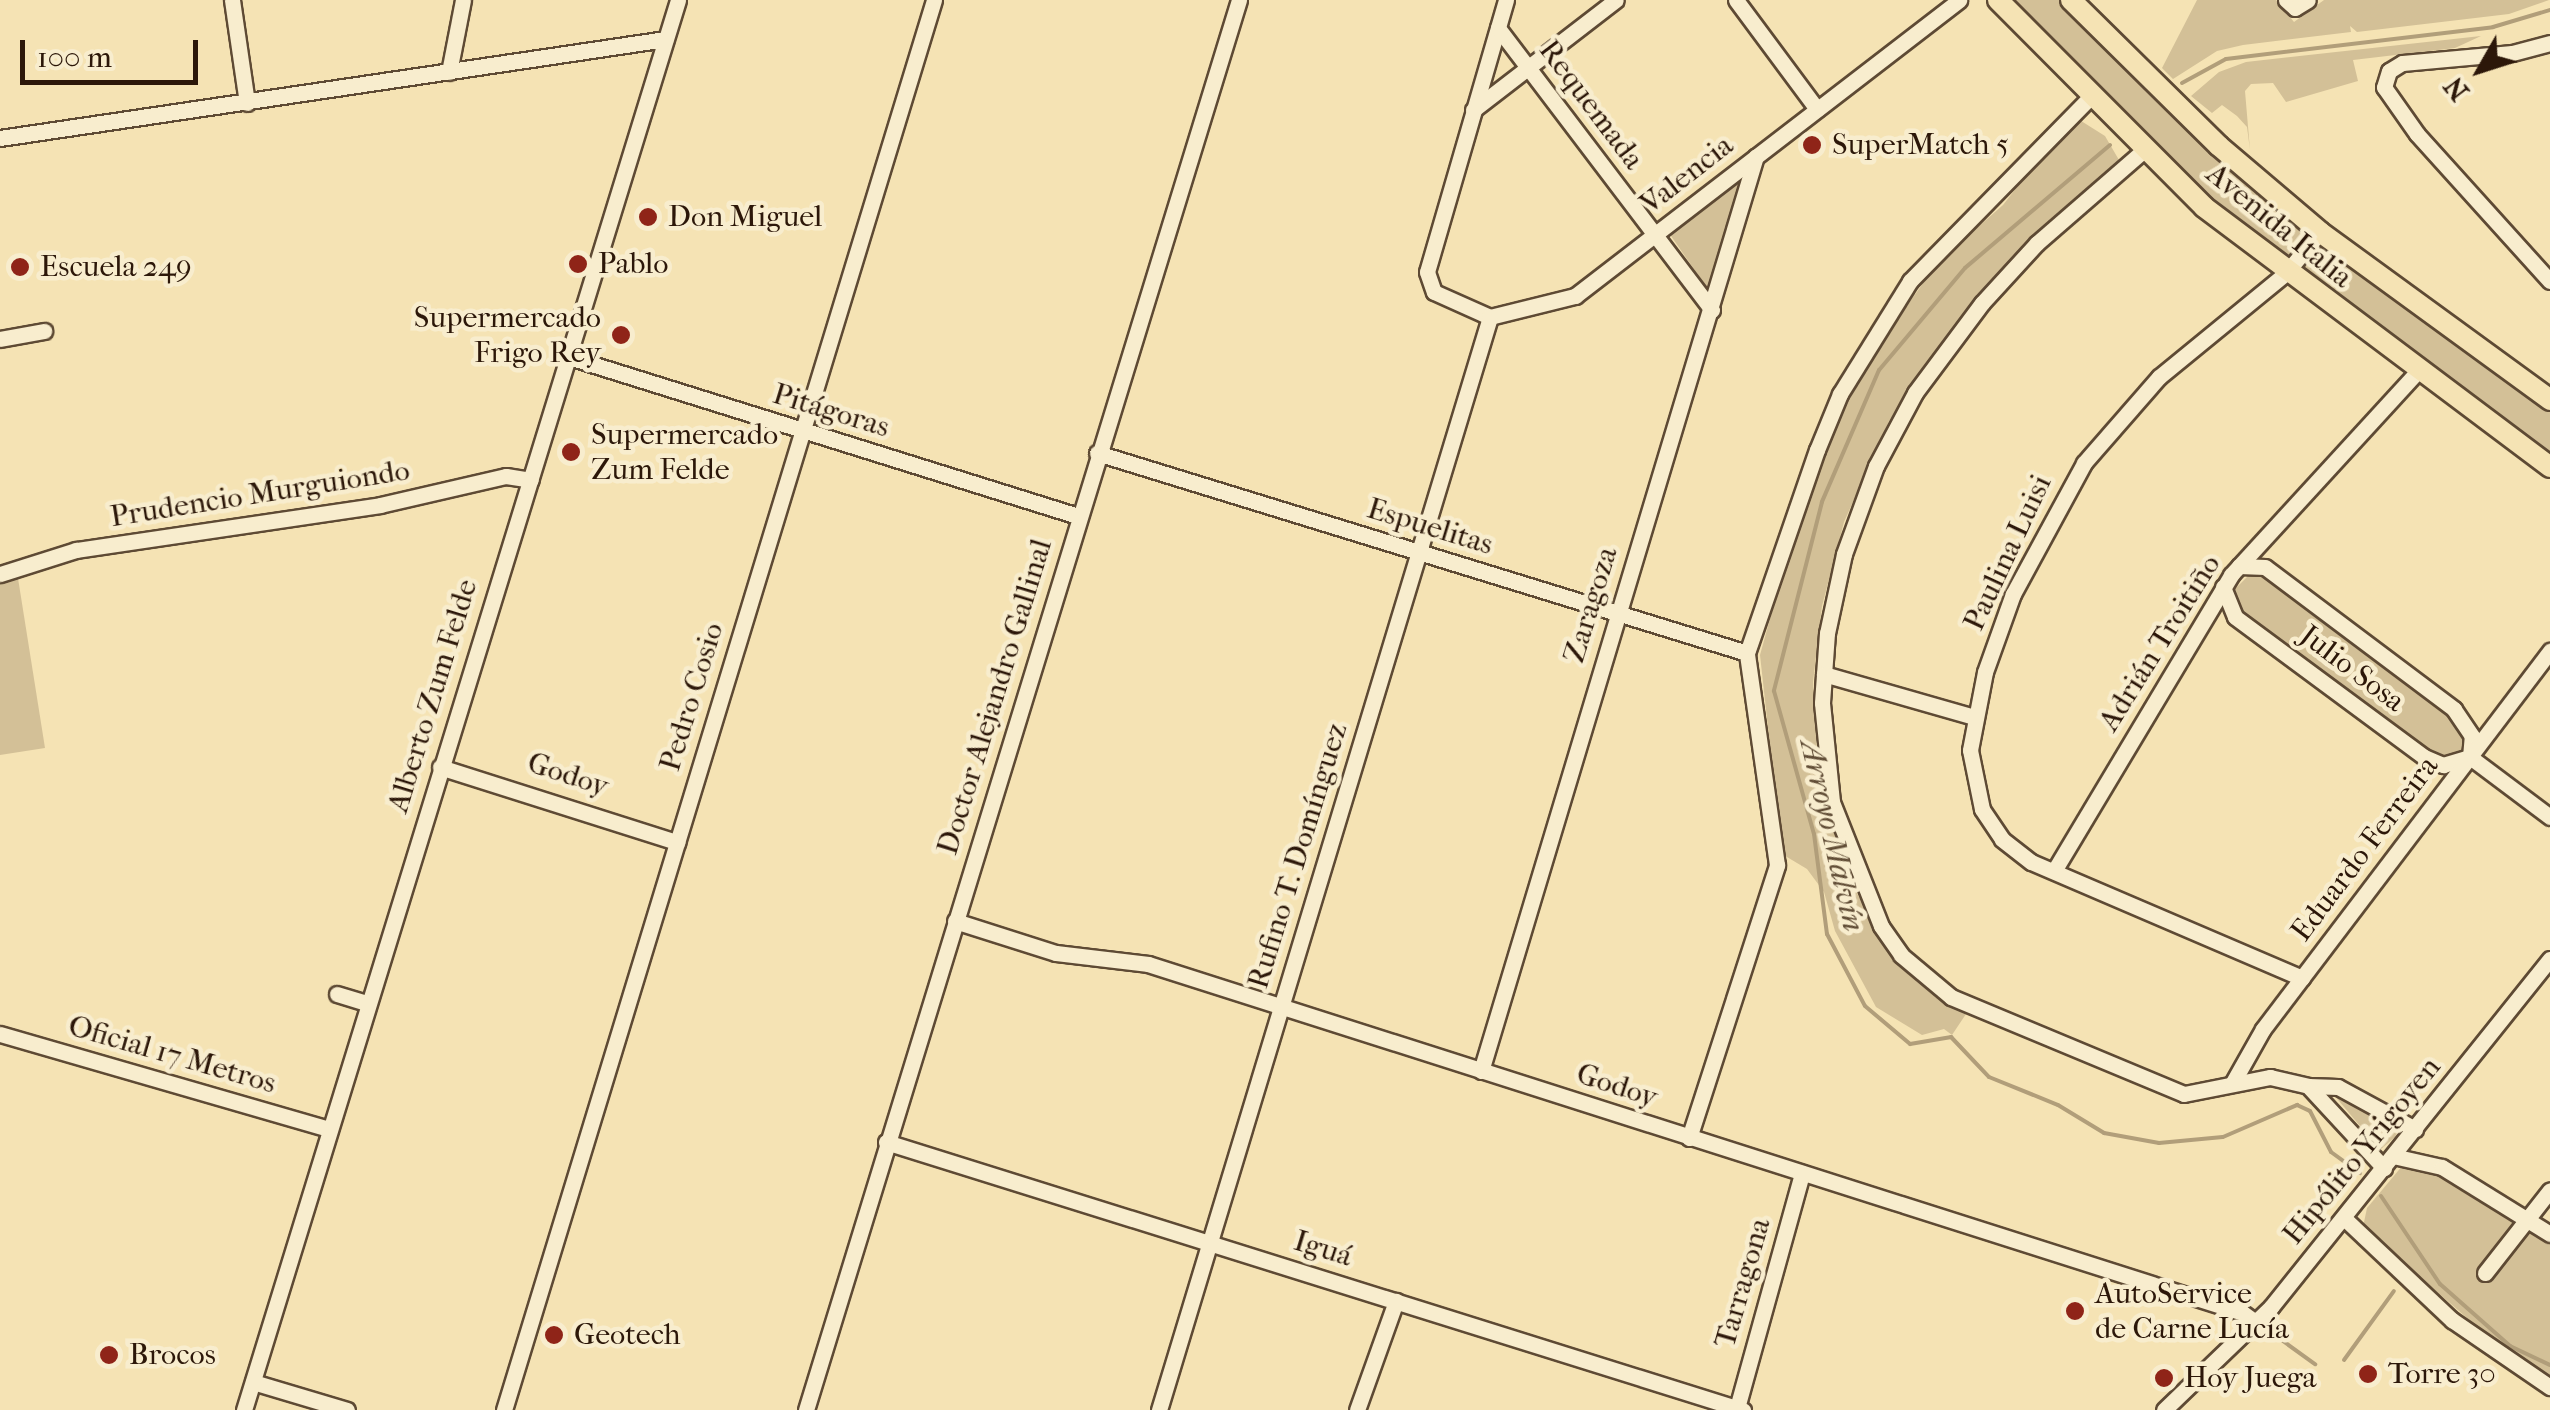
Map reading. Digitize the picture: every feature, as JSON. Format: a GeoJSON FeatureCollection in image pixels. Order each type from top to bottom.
{"type":"FeatureCollection","features":[{"type":"Feature","properties":{"kind":"main road","name":"Avenida Italia"},"geometry":{"type":"LineString","coordinates":[[1998,0],[2144,150],[2286,274],[2550,467]]}},
{"type":"Feature","properties":{"kind":"main road"},"geometry":{"type":"LineString","coordinates":[[2056,0],[2092,23]]}},
{"type":"Feature","properties":{"kind":"main road","name":"Avenida Italia"},"geometry":{"type":"LineString","coordinates":[[2071,0],[2320,232],[2550,400]]}},
{"type":"Feature","properties":{"kind":"street"},"geometry":{"type":"LineString","coordinates":[[232,0],[247,103]]}},
{"type":"Feature","properties":{"kind":"street"},"geometry":{"type":"LineString","coordinates":[[449,72],[463,0]]}},
{"type":"Feature","properties":{"kind":"street","name":"Alberto Zum Felde"},"geometry":{"type":"LineString","coordinates":[[244,1410],[678,0]]}},
{"type":"Feature","properties":{"kind":"street","name":"Pedro Cosio"},"geometry":{"type":"LineString","coordinates":[[504,1410],[934,0]]}},
{"type":"Feature","properties":{"kind":"street","name":"Doctor Alejandro Gallinal"},"geometry":{"type":"LineString","coordinates":[[806,1410],[1238,0]]}},
{"type":"Feature","properties":{"kind":"street"},"geometry":{"type":"LineString","coordinates":[[1490,318],[1428,284],[1506,0]]}},
{"type":"Feature","properties":{"kind":"street"},"geometry":{"type":"LineString","coordinates":[[1474,110],[1616,0]]}},
{"type":"Feature","properties":{"kind":"street"},"geometry":{"type":"LineString","coordinates":[[1736,0],[1817,109]]}},
{"type":"Feature","properties":{"kind":"street","name":"Valencia"},"geometry":{"type":"LineString","coordinates":[[1490,318],[1575,296],[1959,0]]}},
{"type":"Feature","properties":{"kind":"street","name":"Requemada"},"geometry":{"type":"LineString","coordinates":[[1498,28],[1712,310]]}},
{"type":"Feature","properties":{"kind":"street"},"geometry":{"type":"LineString","coordinates":[[0,138],[666,39]]}},
{"type":"Feature","properties":{"kind":"street"},"geometry":{"type":"LineString","coordinates":[[2550,43],[2512,53],[2402,62],[2384,84],[2388,100],[2550,281]]}},
{"type":"Feature","properties":{"kind":"street"},"geometry":{"type":"LineString","coordinates":[[1690,1138],[1777,865],[1746,653],[1816,450],[1850,378],[1940,246],[2009,186],[2090,98]]}},
{"type":"Feature","properties":{"kind":"street"},"geometry":{"type":"LineString","coordinates":[[2144,150],[2000,282],[1900,418],[1844,554],[1824,674],[1832,802],[1868,904],[1902,955],[1951,998],[2184,1094],[2270,1078],[2338,1087],[2415,1130]]}},
{"type":"Feature","properties":{"kind":"street","name":"Zaragoza"},"geometry":{"type":"LineString","coordinates":[[1481,1071],[1756,156]]}},
{"type":"Feature","properties":{"kind":"street","name":"Paulina Luisi"},"geometry":{"type":"LineString","coordinates":[[2302,978],[2054,871],[2015,850],[1982,809],[1970,769],[1974,717],[2013,594],[2084,463],[2159,377],[2286,274],[2320,232]]}},
{"type":"Feature","properties":{"kind":"street","name":"Rufino T. Domínguez"},"geometry":{"type":"LineString","coordinates":[[1159,1410],[1490,318]]}},
{"type":"Feature","properties":{"kind":"street"},"geometry":{"type":"LineString","coordinates":[[0,339],[44,331]]}},
{"type":"Feature","properties":{"kind":"street","name":"Pitágoras"},"geometry":{"type":"LineString","coordinates":[[568,357],[1078,516]]}},
{"type":"Feature","properties":{"kind":"street","name":"Adrián Troitiño"},"geometry":{"type":"LineString","coordinates":[[2054,871],[2223,587],[2416,372]]}},
{"type":"Feature","properties":{"kind":"street","name":"Espuelitas"},"geometry":{"type":"LineString","coordinates":[[1098,453],[1746,653]]}},
{"type":"Feature","properties":{"kind":"street","name":"Prudencio Murguiondo"},"geometry":{"type":"LineString","coordinates":[[0,574],[76,550],[380,506],[506,476],[530,480]]}},
{"type":"Feature","properties":{"kind":"street","name":"Julio Sosa"},"geometry":{"type":"LineString","coordinates":[[2223,587],[2235,616],[2424,757],[2443,764],[2470,756],[2472,736],[2454,709],[2264,566],[2239,566]]}},
{"type":"Feature","properties":{"kind":"street","name":"Eduardo Ferreira"},"geometry":{"type":"LineString","coordinates":[[2232,1084],[2253,1045],[2302,978],[2550,650]]}},
{"type":"Feature","properties":{"kind":"street"},"geometry":{"type":"LineString","coordinates":[[1824,674],[1974,717]]}},
{"type":"Feature","properties":{"kind":"street"},"geometry":{"type":"LineString","coordinates":[[2470,756],[2550,818]]}},
{"type":"Feature","properties":{"kind":"street","name":"Godoy"},"geometry":{"type":"LineString","coordinates":[[440,767],[677,842]]}},
{"type":"Feature","properties":{"kind":"street","name":"Godoy"},"geometry":{"type":"LineString","coordinates":[[955,922],[1056,953],[1148,964],[2243,1313],[2257,1323]]}},
{"type":"Feature","properties":{"kind":"street","name":"Hipólito Yrigoyen"},"geometry":{"type":"LineString","coordinates":[[2164,1410],[2257,1323],[2550,959]]}},
{"type":"Feature","properties":{"kind":"street"},"geometry":{"type":"LineString","coordinates":[[337,994],[367,1003]]}},
{"type":"Feature","properties":{"kind":"street","name":"Oficial 17 Metros"},"geometry":{"type":"LineString","coordinates":[[0,1034],[329,1129]]}},
{"type":"Feature","properties":{"kind":"street"},"geometry":{"type":"LineString","coordinates":[[2253,1045],[2254,1059],[2270,1078]]}},
{"type":"Feature","properties":{"kind":"street"},"geometry":{"type":"LineString","coordinates":[[2308,1086],[2389,1162],[2442,1166],[2550,1234]]}},
{"type":"Feature","properties":{"kind":"street","name":"Iguá"},"geometry":{"type":"LineString","coordinates":[[886,1142],[1740,1409]]}},
{"type":"Feature","properties":{"kind":"street","name":"Tarragona"},"geometry":{"type":"LineString","coordinates":[[1740,1409],[1802,1173]]}},
{"type":"Feature","properties":{"kind":"street"},"geometry":{"type":"LineString","coordinates":[[2485,1273],[2550,1190]]}},
{"type":"Feature","properties":{"kind":"street"},"geometry":{"type":"LineString","coordinates":[[2344,1218],[2468,1332],[2550,1387]]}},
{"type":"Feature","properties":{"kind":"street"},"geometry":{"type":"LineString","coordinates":[[1357,1410],[1396,1300]]}},
{"type":"Feature","properties":{"kind":"street"},"geometry":{"type":"LineString","coordinates":[[253,1382],[347,1410]]}},
{"type":"Feature","properties":{"kind":"shaded area"},"geometry":{"type":"Polygon","coordinates":[[[2010,0],[2060,0],[2177,119],[2300,226],[2304,238],[2293,255],[2275,254],[2194,184],[2010,0]]]}},
{"type":"Feature","properties":{"kind":"shaded area"},"geometry":{"type":"Polygon","coordinates":[[[2197,0],[2276,0],[2294,22],[2324,0],[2549,0],[2509,14],[2357,32],[2350,26],[2351,32],[2243,45],[2217,51],[2173,79],[2162,68],[2197,0]]]}},
{"type":"Feature","properties":{"kind":"shaded area"},"geometry":{"type":"Polygon","coordinates":[[[2481,36],[2455,48],[2353,60],[2358,81],[2286,102],[2273,83],[2251,84],[2245,91],[2250,150],[2247,127],[2237,116],[2222,105],[2212,113],[2191,96],[2219,72],[2246,62],[2481,36]]]}},
{"type":"Feature","properties":{"kind":"shaded area"},"geometry":{"type":"Polygon","coordinates":[[[2078,119],[2105,136],[2119,160],[1923,373],[1889,421],[1844,522],[1822,606],[1813,682],[1818,768],[1847,876],[1891,953],[1912,976],[1968,1011],[1952,1035],[1944,1029],[1922,1035],[1876,1007],[1835,931],[1824,892],[1807,869],[1782,854],[1760,655],[1803,499],[1861,371],[1938,262],[2003,205],[2067,123],[2078,119]]]}},
{"type":"Feature","properties":{"kind":"shaded area"},"geometry":{"type":"Polygon","coordinates":[[[1737,180],[1743,183],[1707,288],[1669,233],[1737,180]]]}},
{"type":"Feature","properties":{"kind":"shaded area"},"geometry":{"type":"Polygon","coordinates":[[[2319,249],[2333,253],[2550,411],[2550,457],[2303,271],[2319,249]]]}},
{"type":"Feature","properties":{"kind":"shaded area"},"geometry":{"type":"Polygon","coordinates":[[[17,572],[45,748],[0,755],[0,584],[17,572]]]}},
{"type":"Feature","properties":{"kind":"shaded area"},"geometry":{"type":"Polygon","coordinates":[[[2252,572],[2271,579],[2462,723],[2467,741],[2460,752],[2436,761],[2238,612],[2233,591],[2252,572]]]}},
{"type":"Feature","properties":{"kind":"shaded area"},"geometry":{"type":"Polygon","coordinates":[[[2334,1095],[2382,1118],[2398,1130],[2395,1137],[2380,1150],[2334,1095]]]}},
{"type":"Feature","properties":{"kind":"shaded area"},"geometry":{"type":"Polygon","coordinates":[[[2403,1165],[2433,1169],[2550,1241],[2550,1377],[2499,1346],[2363,1227],[2367,1208],[2403,1165]]]}},
{"type":"Feature","properties":{"kind":"waterway","name":"Arroyo Malvín"},"geometry":{"type":"LineString","coordinates":[[2182,83],[2226,59],[2493,27],[2550,10]]}},
{"type":"Feature","properties":{"kind":"waterway","name":"Arroyo Malvín"},"geometry":{"type":"LineString","coordinates":[[2110,145],[1965,268],[1879,370],[1822,502],[1774,691],[1814,834],[1827,934],[1865,1006],[1910,1044],[1951,1037],[1989,1077],[2058,1105],[2104,1133],[2159,1143],[2223,1137],[2297,1105],[2310,1111],[2331,1152],[2360,1173]]}},
{"type":"Feature","properties":{"kind":"waterway","name":"Arroyo Malvín"},"geometry":{"type":"LineString","coordinates":[[2381,1196],[2440,1284],[2510,1346],[2550,1365]]}},
{"type":"Feature","properties":{"kind":"waterway"},"geometry":{"type":"LineString","coordinates":[[2344,1360],[2394,1291]]}},
{"type":"Feature","properties":{"kind":"waterway"},"geometry":{"type":"LineString","coordinates":[[2269,1331],[2315,1364]]}},
{"type":"Feature","properties":{"kind":"place","name":"SuperMatch 5"},"geometry":{"type":"Point","coordinates":[1812,145]}},
{"type":"Feature","properties":{"kind":"place","name":"Don Miguel"},"geometry":{"type":"Point","coordinates":[648,217]}},
{"type":"Feature","properties":{"kind":"place","name":"Pablo"},"geometry":{"type":"Point","coordinates":[578,264]}},
{"type":"Feature","properties":{"kind":"place","name":"Escuela 249"},"geometry":{"type":"Point","coordinates":[20,267]}},
{"type":"Feature","properties":{"kind":"place","name":"Supermercado Frigo Rey"},"geometry":{"type":"Point","coordinates":[621,335]}},
{"type":"Feature","properties":{"kind":"place","name":"Supermercado Zum Felde"},"geometry":{"type":"Point","coordinates":[571,452]}},
{"type":"Feature","properties":{"kind":"place","name":"AutoService de Carne Lucía"},"geometry":{"type":"Point","coordinates":[2075,1311]}},
{"type":"Feature","properties":{"kind":"place","name":"Geotech"},"geometry":{"type":"Point","coordinates":[554,1335]}},
{"type":"Feature","properties":{"kind":"place","name":"Brocos"},"geometry":{"type":"Point","coordinates":[109,1355]}},
{"type":"Feature","properties":{"kind":"place","name":"Torre 30"},"geometry":{"type":"Point","coordinates":[2368,1374]}},
{"type":"Feature","properties":{"kind":"place","name":"Hoy Juega"},"geometry":{"type":"Point","coordinates":[2164,1378]}}]}
